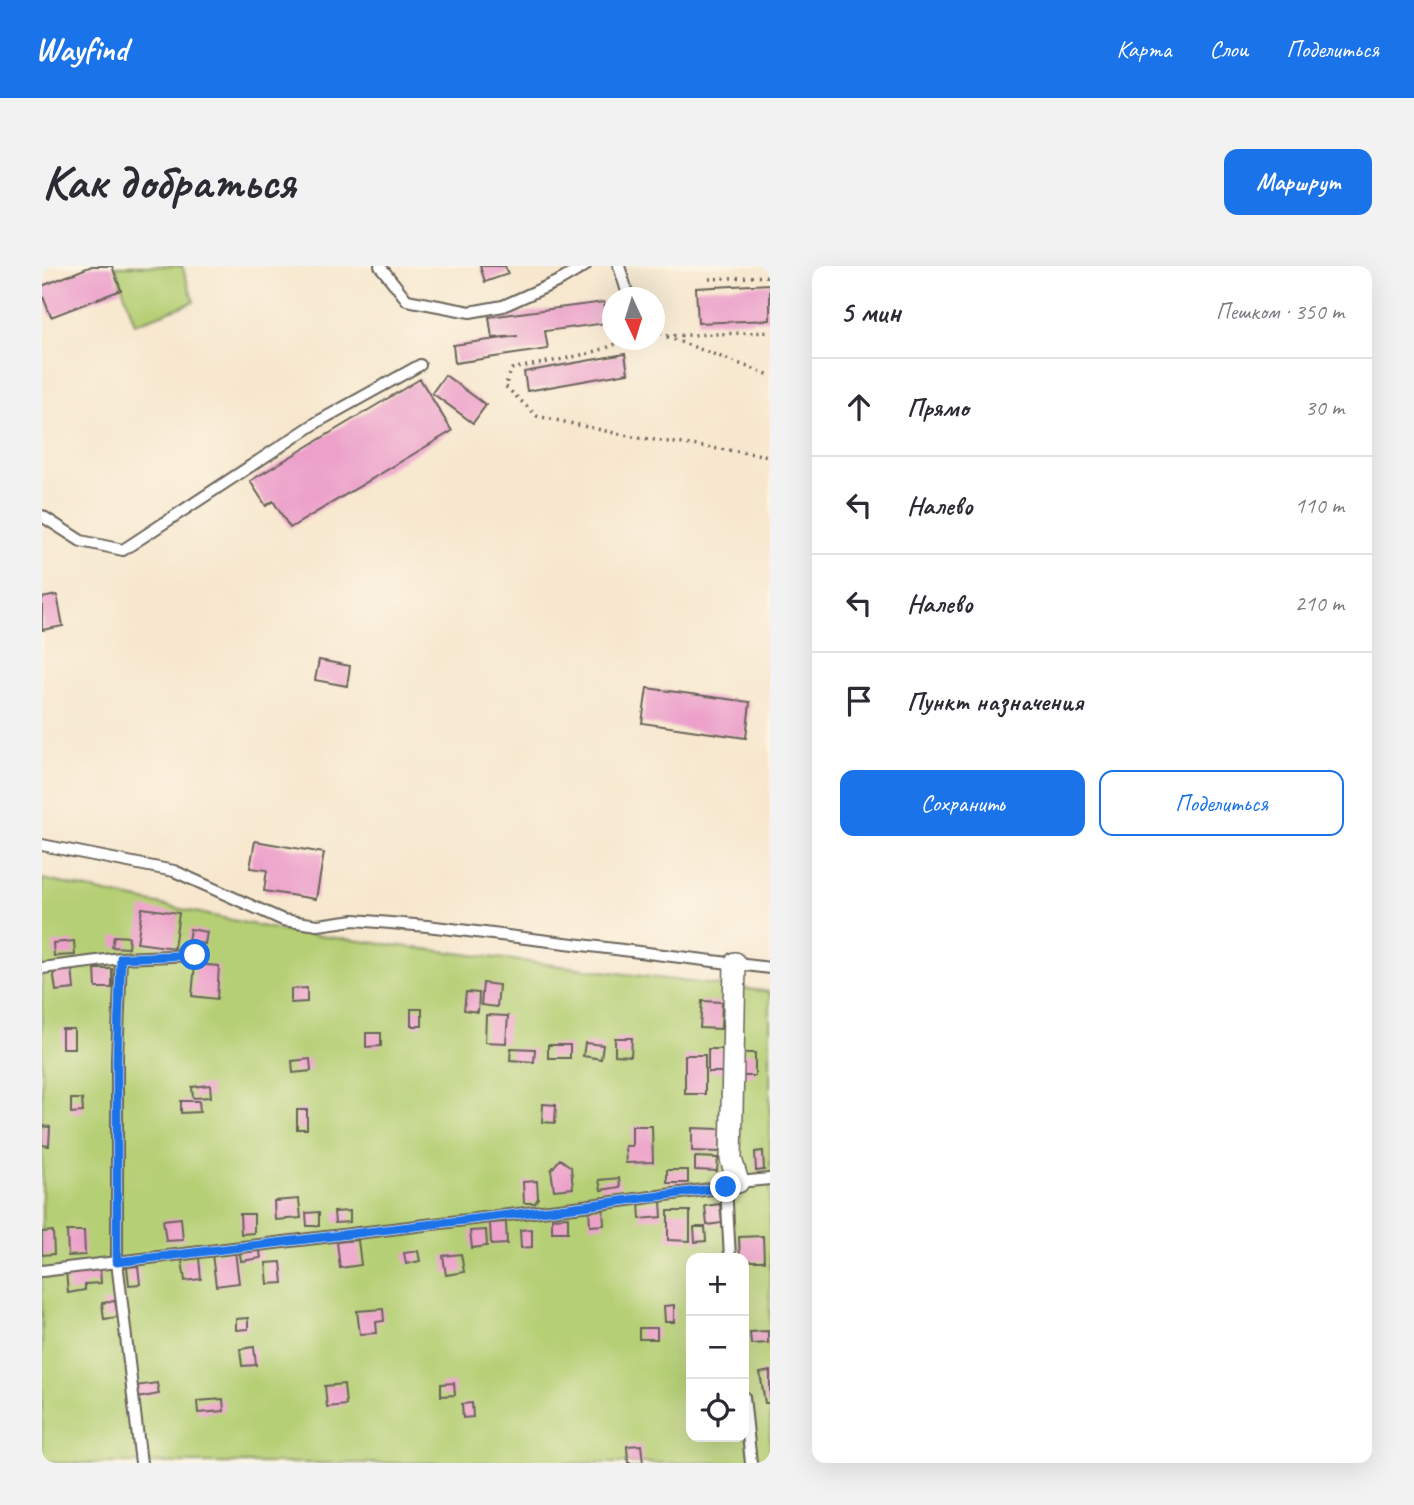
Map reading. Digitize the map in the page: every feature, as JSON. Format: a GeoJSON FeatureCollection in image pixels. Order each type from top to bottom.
{"type":"FeatureCollection","features":[{"type":"Feature","properties":{"kind":"street"},"geometry":{"type":"LineString","coordinates":[[732,1184],[736,963]]}},
{"type":"Feature","properties":{"kind":"lane"},"geometry":{"type":"LineString","coordinates":[[380,266],[407,300],[470,312],[503,306],[585,266]]}},
{"type":"Feature","properties":{"kind":"lane"},"geometry":{"type":"LineString","coordinates":[[619,266],[626,287]]}},
{"type":"Feature","properties":{"kind":"lane"},"geometry":{"type":"LineString","coordinates":[[42,516],[81,541],[123,550],[319,421],[420,365]]}},
{"type":"Feature","properties":{"kind":"lane"},"geometry":{"type":"LineString","coordinates":[[42,845],[174,871],[283,920],[318,925],[354,920],[427,926],[770,968]]}},
{"type":"Feature","properties":{"kind":"lane"},"geometry":{"type":"LineString","coordinates":[[42,968],[121,958],[195,955]]}},
{"type":"Feature","properties":{"kind":"lane"},"geometry":{"type":"LineString","coordinates":[[121,958],[117,1058],[117,1262],[141,1463]]}},
{"type":"Feature","properties":{"kind":"lane"},"geometry":{"type":"LineString","coordinates":[[42,1271],[564,1208],[770,1179]]}},
{"type":"Feature","properties":{"kind":"lane"},"geometry":{"type":"LineString","coordinates":[[730,1253],[732,1184]]}},
{"type":"Feature","properties":{"kind":"lane"},"geometry":{"type":"LineString","coordinates":[[749,1442],[751,1463]]}},
{"type":"Feature","properties":{"kind":"path"},"geometry":{"type":"LineString","coordinates":[[709,279],[770,276]]}},
{"type":"Feature","properties":{"kind":"path"},"geometry":{"type":"LineString","coordinates":[[665,336],[770,332]]}},
{"type":"Feature","properties":{"kind":"path"},"geometry":{"type":"LineString","coordinates":[[665,336],[770,375]]}},
{"type":"Feature","properties":{"kind":"path"},"geometry":{"type":"LineString","coordinates":[[602,350],[512,369],[505,386],[537,416],[633,437],[770,456]]}},
{"type":"Feature","properties":{"kind":"green space"},"geometry":{"type":"Polygon","coordinates":[[[115,266],[182,266],[194,302],[135,324],[115,266]]]}},
{"type":"Feature","properties":{"kind":"green space"},"geometry":{"type":"Polygon","coordinates":[[[42,879],[288,932],[770,992],[770,1463],[42,1463],[42,879]]]}},
{"type":"Feature","properties":{"kind":"building"},"geometry":{"type":"Polygon","coordinates":[[[92,266],[112,266],[121,290],[51,317],[42,294],[42,286],[92,266]]]}},
{"type":"Feature","properties":{"kind":"building"},"geometry":{"type":"Polygon","coordinates":[[[480,266],[505,266],[508,274],[485,282],[480,266]]]}},
{"type":"Feature","properties":{"kind":"building"},"geometry":{"type":"Polygon","coordinates":[[[770,284],[770,320],[698,323],[696,288],[770,284]]]}},
{"type":"Feature","properties":{"kind":"building"},"geometry":{"type":"Polygon","coordinates":[[[602,302],[602,324],[545,331],[548,349],[455,363],[453,345],[518,336],[492,338],[489,317],[602,302]]]}},
{"type":"Feature","properties":{"kind":"building"},"geometry":{"type":"Polygon","coordinates":[[[625,354],[628,373],[527,391],[524,372],[625,354]]]}},
{"type":"Feature","properties":{"kind":"building"},"geometry":{"type":"Polygon","coordinates":[[[445,375],[486,405],[473,423],[432,393],[445,375]]]}},
{"type":"Feature","properties":{"kind":"building"},"geometry":{"type":"Polygon","coordinates":[[[420,379],[452,431],[290,528],[273,501],[266,506],[250,481],[420,379]]]}},
{"type":"Feature","properties":{"kind":"building"},"geometry":{"type":"Polygon","coordinates":[[[57,595],[63,626],[42,630],[42,598],[57,595]]]}},
{"type":"Feature","properties":{"kind":"building"},"geometry":{"type":"Polygon","coordinates":[[[319,660],[350,666],[347,686],[315,680],[319,660]]]}},
{"type":"Feature","properties":{"kind":"building"},"geometry":{"type":"Polygon","coordinates":[[[647,688],[750,702],[746,738],[642,723],[647,688]]]}},
{"type":"Feature","properties":{"kind":"building"},"geometry":{"type":"Polygon","coordinates":[[[255,841],[324,853],[316,899],[264,891],[267,870],[250,868],[255,841]]]}},
{"type":"Feature","properties":{"kind":"building"},"geometry":{"type":"Polygon","coordinates":[[[142,908],[179,913],[174,948],[137,943],[142,908]]]}},
{"type":"Feature","properties":{"kind":"building"},"geometry":{"type":"Polygon","coordinates":[[[190,929],[207,932],[205,944],[188,941],[190,929]]]}},
{"type":"Feature","properties":{"kind":"building"},"geometry":{"type":"Polygon","coordinates":[[[114,936],[129,937],[128,948],[112,947],[114,936]]]}},
{"type":"Feature","properties":{"kind":"building"},"geometry":{"type":"Polygon","coordinates":[[[74,941],[75,955],[54,956],[53,943],[74,941]]]}},
{"type":"Feature","properties":{"kind":"building"},"geometry":{"type":"Polygon","coordinates":[[[195,964],[219,966],[217,999],[192,996],[195,964]]]}},
{"type":"Feature","properties":{"kind":"building"},"geometry":{"type":"Polygon","coordinates":[[[72,967],[74,989],[56,991],[53,969],[72,967]]]}},
{"type":"Feature","properties":{"kind":"building"},"geometry":{"type":"Polygon","coordinates":[[[95,969],[112,969],[112,988],[96,988],[95,969]]]}},
{"type":"Feature","properties":{"kind":"building"},"geometry":{"type":"Polygon","coordinates":[[[483,983],[499,985],[497,1007],[481,1005],[483,983]]]}},
{"type":"Feature","properties":{"kind":"building"},"geometry":{"type":"Polygon","coordinates":[[[307,988],[307,1002],[291,1003],[291,989],[307,988]]]}},
{"type":"Feature","properties":{"kind":"building"},"geometry":{"type":"Polygon","coordinates":[[[466,992],[479,993],[478,1012],[464,1010],[466,992]]]}},
{"type":"Feature","properties":{"kind":"building"},"geometry":{"type":"Polygon","coordinates":[[[702,1001],[722,1002],[721,1029],[700,1028],[702,1001]]]}},
{"type":"Feature","properties":{"kind":"building"},"geometry":{"type":"Polygon","coordinates":[[[411,1009],[422,1009],[422,1026],[411,1026],[411,1009]]]}},
{"type":"Feature","properties":{"kind":"building"},"geometry":{"type":"Polygon","coordinates":[[[486,1015],[508,1016],[506,1043],[485,1042],[486,1015]]]}},
{"type":"Feature","properties":{"kind":"building"},"geometry":{"type":"Polygon","coordinates":[[[62,1029],[74,1029],[74,1048],[62,1048],[62,1029]]]}},
{"type":"Feature","properties":{"kind":"building"},"geometry":{"type":"Polygon","coordinates":[[[366,1033],[381,1033],[381,1046],[366,1047],[366,1033]]]}},
{"type":"Feature","properties":{"kind":"building"},"geometry":{"type":"Polygon","coordinates":[[[615,1038],[632,1038],[631,1056],[615,1055],[615,1038]]]}},
{"type":"Feature","properties":{"kind":"building"},"geometry":{"type":"Polygon","coordinates":[[[585,1043],[603,1045],[601,1059],[583,1056],[585,1043]]]}},
{"type":"Feature","properties":{"kind":"building"},"geometry":{"type":"Polygon","coordinates":[[[548,1045],[570,1045],[570,1058],[548,1058],[548,1045]]]}},
{"type":"Feature","properties":{"kind":"building"},"geometry":{"type":"Polygon","coordinates":[[[511,1048],[535,1049],[534,1062],[510,1060],[511,1048]]]}},
{"type":"Feature","properties":{"kind":"building"},"geometry":{"type":"Polygon","coordinates":[[[708,1049],[725,1049],[724,1072],[708,1072],[708,1049]]]}},
{"type":"Feature","properties":{"kind":"building"},"geometry":{"type":"Polygon","coordinates":[[[741,1053],[755,1053],[755,1076],[740,1076],[741,1053]]]}},
{"type":"Feature","properties":{"kind":"building"},"geometry":{"type":"Polygon","coordinates":[[[685,1055],[705,1055],[705,1094],[685,1094],[685,1055]]]}},
{"type":"Feature","properties":{"kind":"building"},"geometry":{"type":"Polygon","coordinates":[[[310,1059],[311,1071],[293,1073],[292,1061],[310,1059]]]}},
{"type":"Feature","properties":{"kind":"building"},"geometry":{"type":"Polygon","coordinates":[[[210,1085],[211,1097],[193,1098],[192,1087],[210,1085]]]}},
{"type":"Feature","properties":{"kind":"building"},"geometry":{"type":"Polygon","coordinates":[[[71,1099],[82,1099],[83,1112],[71,1113],[71,1099]]]}},
{"type":"Feature","properties":{"kind":"building"},"geometry":{"type":"Polygon","coordinates":[[[181,1101],[199,1101],[200,1112],[181,1113],[181,1101]]]}},
{"type":"Feature","properties":{"kind":"building"},"geometry":{"type":"Polygon","coordinates":[[[543,1104],[556,1105],[555,1123],[542,1122],[543,1104]]]}},
{"type":"Feature","properties":{"kind":"building"},"geometry":{"type":"Polygon","coordinates":[[[297,1110],[307,1110],[307,1129],[297,1129],[297,1110]]]}},
{"type":"Feature","properties":{"kind":"building"},"geometry":{"type":"Polygon","coordinates":[[[42,1126],[50,1127],[49,1146],[42,1145],[42,1126]]]}},
{"type":"Feature","properties":{"kind":"building"},"geometry":{"type":"Polygon","coordinates":[[[632,1126],[652,1126],[653,1162],[626,1163],[625,1146],[632,1146],[632,1126]]]}},
{"type":"Feature","properties":{"kind":"building"},"geometry":{"type":"Polygon","coordinates":[[[692,1128],[721,1129],[720,1152],[692,1151],[692,1128]]]}},
{"type":"Feature","properties":{"kind":"building"},"geometry":{"type":"Polygon","coordinates":[[[763,1151],[764,1170],[756,1171],[755,1152],[763,1151]]]}},
{"type":"Feature","properties":{"kind":"building"},"geometry":{"type":"Polygon","coordinates":[[[695,1157],[718,1158],[717,1171],[695,1170],[695,1157]]]}},
{"type":"Feature","properties":{"kind":"building"},"geometry":{"type":"Polygon","coordinates":[[[560,1159],[571,1167],[573,1188],[554,1190],[551,1170],[560,1159]]]}},
{"type":"Feature","properties":{"kind":"building"},"geometry":{"type":"Polygon","coordinates":[[[667,1170],[688,1170],[688,1183],[667,1183],[667,1170]]]}},
{"type":"Feature","properties":{"kind":"building"},"geometry":{"type":"Polygon","coordinates":[[[619,1178],[620,1187],[601,1190],[599,1180],[619,1178]]]}},
{"type":"Feature","properties":{"kind":"building"},"geometry":{"type":"Polygon","coordinates":[[[537,1181],[538,1198],[535,1203],[524,1203],[523,1182],[537,1181]]]}},
{"type":"Feature","properties":{"kind":"building"},"geometry":{"type":"Polygon","coordinates":[[[299,1199],[301,1218],[275,1220],[274,1201],[299,1199]]]}},
{"type":"Feature","properties":{"kind":"building"},"geometry":{"type":"Polygon","coordinates":[[[661,1201],[662,1217],[640,1219],[639,1203],[661,1201]]]}},
{"type":"Feature","properties":{"kind":"building"},"geometry":{"type":"Polygon","coordinates":[[[720,1204],[722,1223],[707,1225],[705,1206],[720,1204]]]}},
{"type":"Feature","properties":{"kind":"building"},"geometry":{"type":"Polygon","coordinates":[[[603,1207],[604,1225],[590,1226],[589,1208],[603,1207]]]}},
{"type":"Feature","properties":{"kind":"building"},"geometry":{"type":"Polygon","coordinates":[[[350,1211],[350,1222],[335,1223],[334,1212],[350,1211]]]}},
{"type":"Feature","properties":{"kind":"building"},"geometry":{"type":"Polygon","coordinates":[[[668,1211],[690,1211],[690,1241],[668,1240],[668,1211]]]}},
{"type":"Feature","properties":{"kind":"building"},"geometry":{"type":"Polygon","coordinates":[[[319,1212],[319,1226],[307,1226],[306,1213],[319,1212]]]}},
{"type":"Feature","properties":{"kind":"building"},"geometry":{"type":"Polygon","coordinates":[[[240,1214],[254,1214],[254,1233],[241,1234],[240,1214]]]}},
{"type":"Feature","properties":{"kind":"building"},"geometry":{"type":"Polygon","coordinates":[[[568,1217],[568,1232],[552,1232],[552,1218],[568,1217]]]}},
{"type":"Feature","properties":{"kind":"building"},"geometry":{"type":"Polygon","coordinates":[[[181,1218],[183,1240],[166,1241],[163,1220],[181,1218]]]}},
{"type":"Feature","properties":{"kind":"building"},"geometry":{"type":"Polygon","coordinates":[[[506,1222],[507,1244],[491,1245],[490,1223],[506,1222]]]}},
{"type":"Feature","properties":{"kind":"building"},"geometry":{"type":"Polygon","coordinates":[[[694,1227],[705,1227],[706,1241],[695,1242],[694,1227]]]}},
{"type":"Feature","properties":{"kind":"building"},"geometry":{"type":"Polygon","coordinates":[[[532,1229],[532,1247],[521,1248],[520,1230],[532,1229]]]}},
{"type":"Feature","properties":{"kind":"building"},"geometry":{"type":"Polygon","coordinates":[[[486,1230],[487,1246],[472,1248],[470,1231],[486,1230]]]}},
{"type":"Feature","properties":{"kind":"building"},"geometry":{"type":"Polygon","coordinates":[[[53,1231],[54,1254],[42,1255],[42,1232],[53,1231]]]}},
{"type":"Feature","properties":{"kind":"building"},"geometry":{"type":"Polygon","coordinates":[[[67,1231],[84,1231],[85,1255],[68,1256],[67,1231]]]}},
{"type":"Feature","properties":{"kind":"building"},"geometry":{"type":"Polygon","coordinates":[[[763,1236],[764,1261],[749,1261],[749,1253],[740,1253],[739,1237],[763,1236]]]}},
{"type":"Feature","properties":{"kind":"building"},"geometry":{"type":"Polygon","coordinates":[[[358,1240],[361,1265],[340,1268],[337,1242],[358,1240]]]}},
{"type":"Feature","properties":{"kind":"building"},"geometry":{"type":"Polygon","coordinates":[[[259,1245],[261,1258],[241,1261],[239,1248],[259,1245]]]}},
{"type":"Feature","properties":{"kind":"building"},"geometry":{"type":"Polygon","coordinates":[[[235,1251],[239,1283],[216,1286],[212,1254],[235,1251]]]}},
{"type":"Feature","properties":{"kind":"building"},"geometry":{"type":"Polygon","coordinates":[[[418,1251],[420,1261],[406,1264],[404,1253],[418,1251]]]}},
{"type":"Feature","properties":{"kind":"building"},"geometry":{"type":"Polygon","coordinates":[[[461,1254],[464,1272],[446,1275],[443,1256],[461,1254]]]}},
{"type":"Feature","properties":{"kind":"building"},"geometry":{"type":"Polygon","coordinates":[[[199,1258],[201,1279],[185,1281],[182,1260],[199,1258]]]}},
{"type":"Feature","properties":{"kind":"building"},"geometry":{"type":"Polygon","coordinates":[[[281,1262],[283,1283],[268,1284],[266,1263],[281,1262]]]}},
{"type":"Feature","properties":{"kind":"building"},"geometry":{"type":"Polygon","coordinates":[[[138,1266],[140,1284],[129,1285],[127,1267],[138,1266]]]}},
{"type":"Feature","properties":{"kind":"building"},"geometry":{"type":"Polygon","coordinates":[[[100,1268],[101,1283],[85,1284],[85,1290],[68,1293],[66,1271],[100,1268]]]}},
{"type":"Feature","properties":{"kind":"building"},"geometry":{"type":"Polygon","coordinates":[[[115,1301],[118,1317],[104,1319],[102,1303],[115,1301]]]}},
{"type":"Feature","properties":{"kind":"building"},"geometry":{"type":"Polygon","coordinates":[[[674,1305],[674,1322],[665,1322],[664,1306],[674,1305]]]}},
{"type":"Feature","properties":{"kind":"building"},"geometry":{"type":"Polygon","coordinates":[[[383,1309],[384,1321],[376,1322],[377,1333],[360,1334],[357,1311],[383,1309]]]}},
{"type":"Feature","properties":{"kind":"building"},"geometry":{"type":"Polygon","coordinates":[[[248,1318],[248,1329],[236,1330],[236,1319],[248,1318]]]}},
{"type":"Feature","properties":{"kind":"building"},"geometry":{"type":"Polygon","coordinates":[[[639,1328],[657,1328],[657,1339],[639,1339],[639,1328]]]}},
{"type":"Feature","properties":{"kind":"building"},"geometry":{"type":"Polygon","coordinates":[[[768,1331],[768,1343],[751,1344],[750,1332],[768,1331]]]}},
{"type":"Feature","properties":{"kind":"building"},"geometry":{"type":"Polygon","coordinates":[[[254,1347],[256,1365],[242,1366],[240,1349],[254,1347]]]}},
{"type":"Feature","properties":{"kind":"building"},"geometry":{"type":"Polygon","coordinates":[[[770,1371],[770,1403],[765,1403],[760,1373],[770,1371]]]}},
{"type":"Feature","properties":{"kind":"building"},"geometry":{"type":"Polygon","coordinates":[[[157,1383],[159,1394],[137,1398],[135,1386],[157,1383]]]}},
{"type":"Feature","properties":{"kind":"building"},"geometry":{"type":"Polygon","coordinates":[[[454,1383],[455,1395],[441,1396],[441,1384],[454,1383]]]}},
{"type":"Feature","properties":{"kind":"building"},"geometry":{"type":"Polygon","coordinates":[[[344,1384],[346,1405],[327,1407],[325,1386],[344,1384]]]}},
{"type":"Feature","properties":{"kind":"building"},"geometry":{"type":"Polygon","coordinates":[[[223,1399],[224,1411],[198,1413],[197,1401],[223,1399]]]}},
{"type":"Feature","properties":{"kind":"building"},"geometry":{"type":"Polygon","coordinates":[[[472,1403],[473,1417],[463,1418],[462,1404],[472,1403]]]}},
{"type":"Feature","properties":{"kind":"building"},"geometry":{"type":"Polygon","coordinates":[[[641,1445],[643,1463],[628,1463],[627,1446],[641,1445]]]}},
{"type":"Feature","properties":{"kind":"route"},"geometry":{"type":"LineString","coordinates":[[195,955],[121,958],[117,1058],[117,1262],[726,1187]]}}]}
